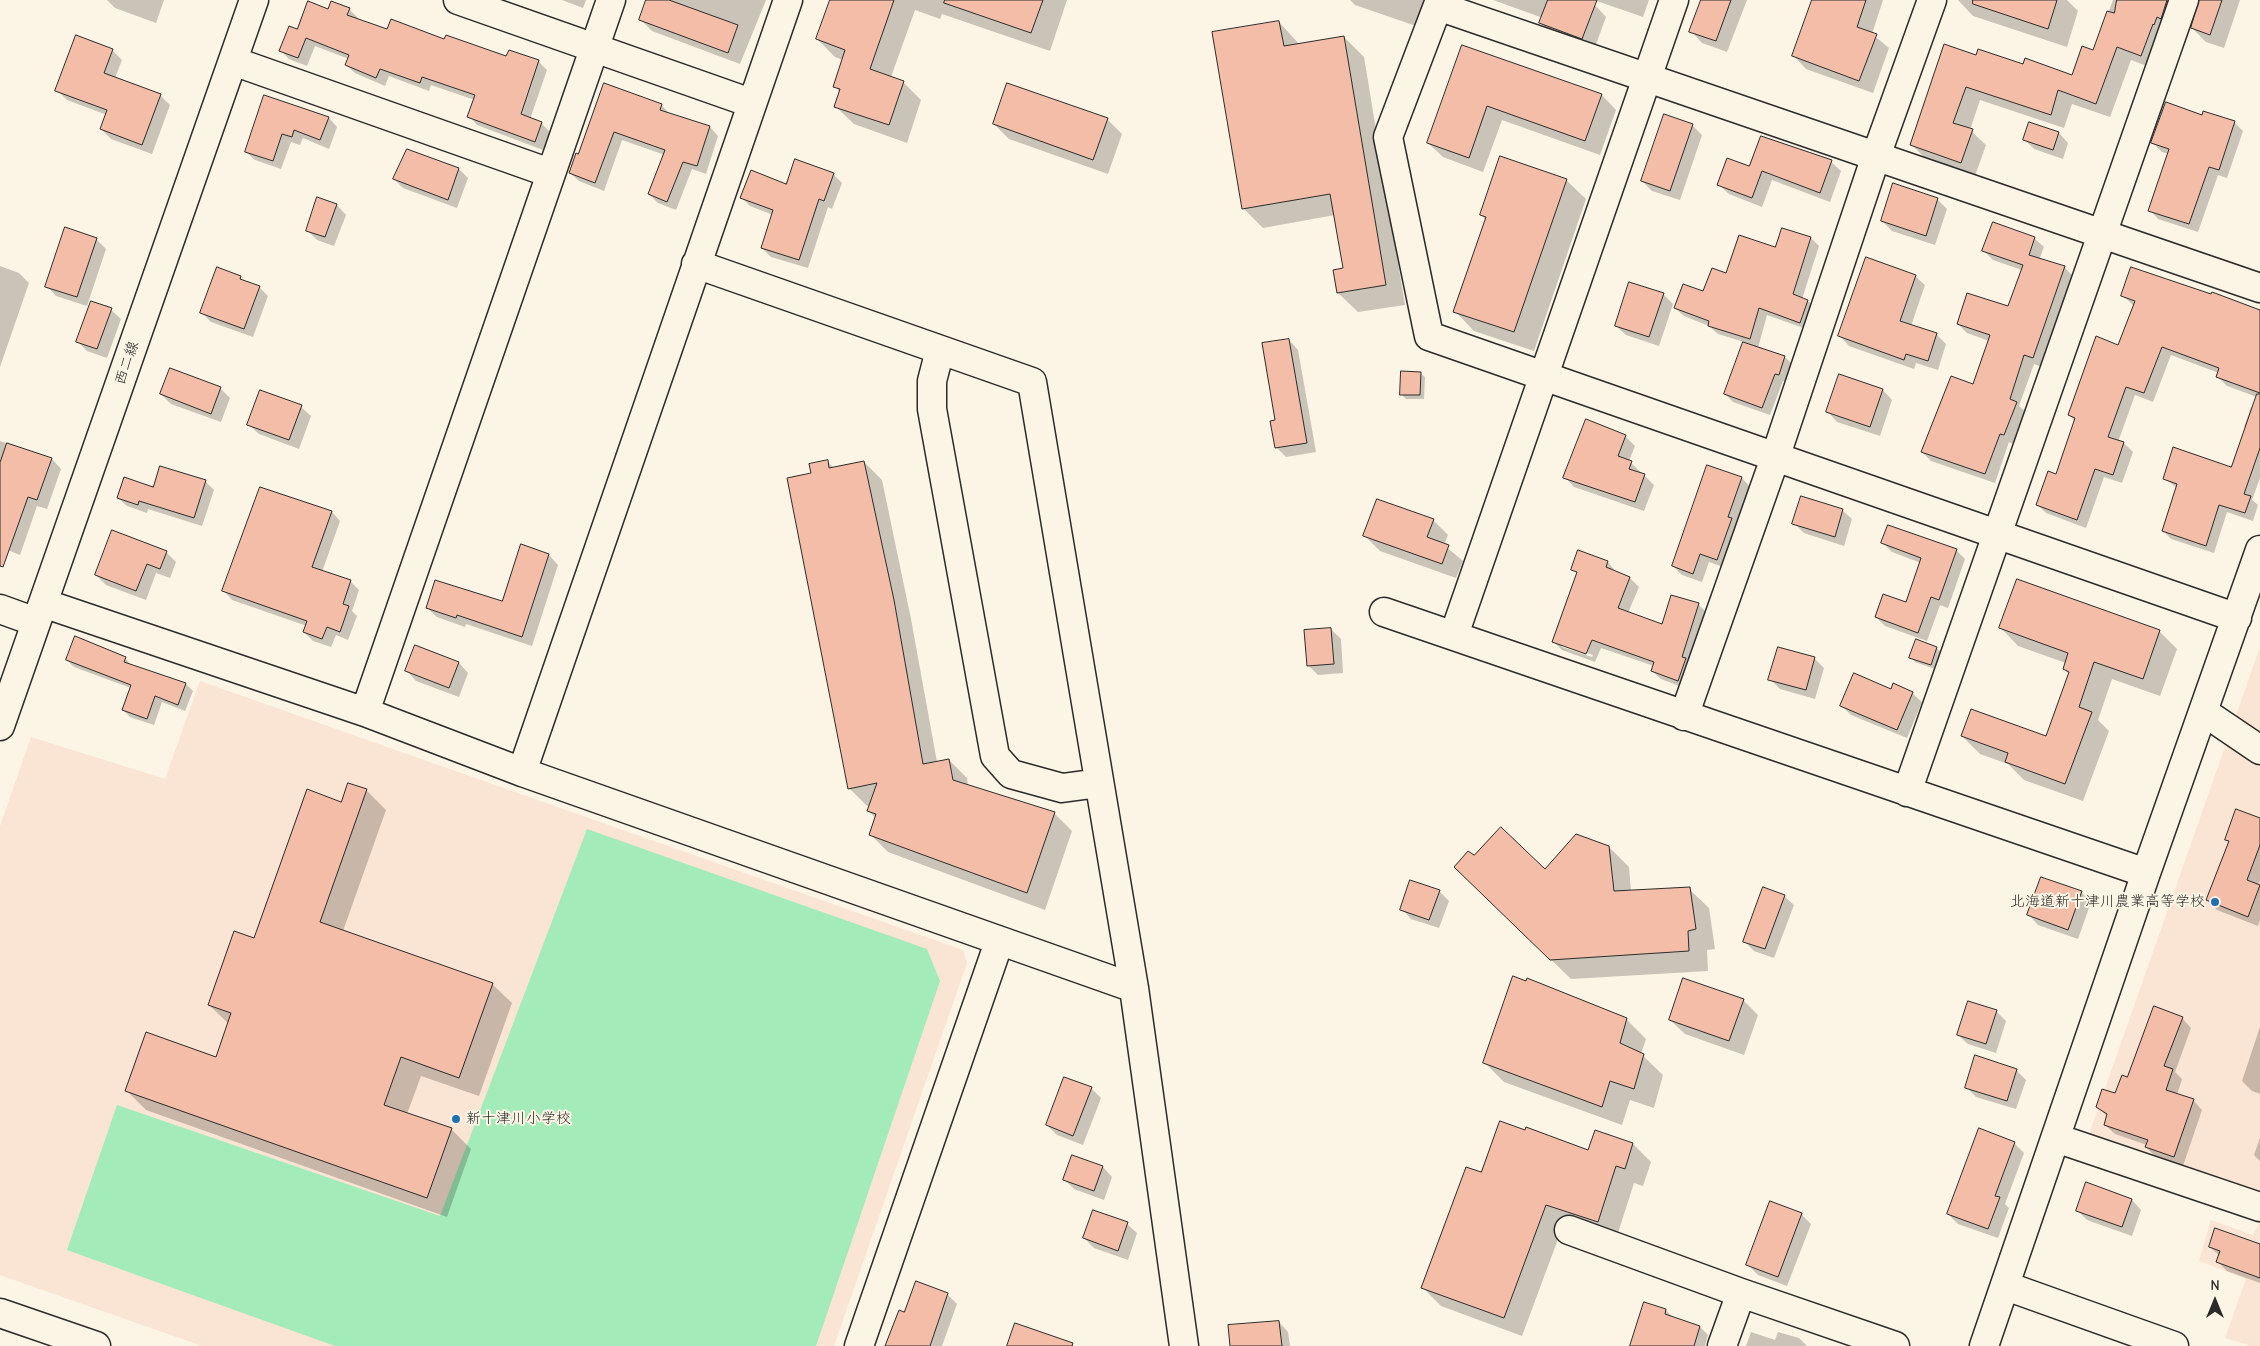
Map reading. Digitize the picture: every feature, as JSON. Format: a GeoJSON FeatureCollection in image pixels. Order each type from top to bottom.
{"type":"FeatureCollection","features":[{"type":"Feature","properties":{"kind":"street","name":"西二線"},"geometry":{"type":"LineString","coordinates":[[0,726],[254,0]]}},
{"type":"Feature","properties":{"kind":"street"},"geometry":{"type":"LineString","coordinates":[[458,0],[593,49],[751,102]]}},
{"type":"Feature","properties":{"kind":"street"},"geometry":{"type":"LineString","coordinates":[[365,712],[610,0]]}},
{"type":"Feature","properties":{"kind":"street"},"geometry":{"type":"LineString","coordinates":[[522,772],[751,102],[788,0]]}},
{"type":"Feature","properties":{"kind":"street"},"geometry":{"type":"LineString","coordinates":[[1454,635],[1542,376],[1674,0]]}},
{"type":"Feature","properties":{"kind":"street"},"geometry":{"type":"LineString","coordinates":[[1684,716],[1775,458],[1876,156],[1932,0]]}},
{"type":"Feature","properties":{"kind":"street"},"geometry":{"type":"LineString","coordinates":[[1907,792],[2100,235],[2184,0]]}},
{"type":"Feature","properties":{"kind":"street"},"geometry":{"type":"LineString","coordinates":[[2237,618],[1429,336],[1388,137],[1439,3],[1646,78],[2100,235],[2260,288]]}},
{"type":"Feature","properties":{"kind":"street"},"geometry":{"type":"LineString","coordinates":[[233,61],[550,173]]}},
{"type":"Feature","properties":{"kind":"street"},"geometry":{"type":"LineString","coordinates":[[696,264],[1032,382],[1134,988],[1184,1346]]}},
{"type":"Feature","properties":{"kind":"street"},"geometry":{"type":"LineString","coordinates":[[940,350],[932,381],[932,409],[995,756],[1011,774],[1062,788],[1099,782]]}},
{"type":"Feature","properties":{"kind":"street"},"geometry":{"type":"LineString","coordinates":[[1984,1346],[2146,874],[2260,550]]}},
{"type":"Feature","properties":{"kind":"street"},"geometry":{"type":"LineString","coordinates":[[0,609],[40,612],[365,712],[522,772],[998,942],[1134,988]]}},
{"type":"Feature","properties":{"kind":"street"},"geometry":{"type":"LineString","coordinates":[[1384,612],[2146,874]]}},
{"type":"Feature","properties":{"kind":"street"},"geometry":{"type":"LineString","coordinates":[[2204,712],[2260,750]]}},
{"type":"Feature","properties":{"kind":"street"},"geometry":{"type":"LineString","coordinates":[[859,1346],[998,942]]}},
{"type":"Feature","properties":{"kind":"street"},"geometry":{"type":"LineString","coordinates":[[2056,1138],[2260,1207]]}},
{"type":"Feature","properties":{"kind":"street"},"geometry":{"type":"LineString","coordinates":[[1569,1230],[1741,1293],[1895,1346]]}},
{"type":"Feature","properties":{"kind":"street"},"geometry":{"type":"LineString","coordinates":[[2006,1286],[2174,1346]]}},
{"type":"Feature","properties":{"kind":"street"},"geometry":{"type":"LineString","coordinates":[[1722,1346],[1741,1293]]}},
{"type":"Feature","properties":{"kind":"street"},"geometry":{"type":"LineString","coordinates":[[0,1313],[96,1346]]}},
{"type":"Feature","properties":{"kind":"shaded area","name":"北海道新十津川農業高等学校"},"geometry":{"type":"Polygon","coordinates":[[[2260,647],[2260,1218],[2081,1157],[2260,647]]]}},
{"type":"Feature","properties":{"kind":"shaded area","name":"新十津川小学校"},"geometry":{"type":"Polygon","coordinates":[[[200,681],[963,950],[967,963],[834,1346],[202,1346],[0,1275],[0,826],[31,737],[165,779],[200,681]]]}},
{"type":"Feature","properties":{"kind":"shaded area"},"geometry":{"type":"Polygon","coordinates":[[[2211,1220],[2253,1235],[2260,1222],[2260,1346],[2252,1346],[2225,1338],[2246,1279],[2199,1261],[2211,1220]]]}},
{"type":"Feature","properties":{"kind":"green space"},"geometry":{"type":"Polygon","coordinates":[[[587,829],[927,949],[940,981],[816,1346],[335,1346],[67,1250],[117,1105],[440,1216],[587,829]]]}},
{"type":"Feature","properties":{"kind":"building"},"geometry":{"type":"Polygon","coordinates":[[[646,0],[669,0],[738,25],[728,53],[639,20],[646,0]]]}},
{"type":"Feature","properties":{"kind":"building"},"geometry":{"type":"Polygon","coordinates":[[[830,0],[894,0],[870,69],[904,81],[889,125],[834,107],[840,89],[833,87],[845,50],[816,39],[830,0]]]}},
{"type":"Feature","properties":{"kind":"building"},"geometry":{"type":"Polygon","coordinates":[[[945,0],[1043,0],[1031,33],[944,3],[945,0]]]}},
{"type":"Feature","properties":{"kind":"building"},"geometry":{"type":"Polygon","coordinates":[[[1548,0],[1597,0],[1582,39],[1539,23],[1548,0]]]}},
{"type":"Feature","properties":{"kind":"building"},"geometry":{"type":"Polygon","coordinates":[[[1701,0],[1731,0],[1716,41],[1689,32],[1701,0]]]}},
{"type":"Feature","properties":{"kind":"building"},"geometry":{"type":"Polygon","coordinates":[[[1812,0],[1866,0],[1857,27],[1877,34],[1859,81],[1792,56],[1812,0]]]}},
{"type":"Feature","properties":{"kind":"building"},"geometry":{"type":"Polygon","coordinates":[[[1973,0],[2057,0],[2048,29],[1973,4],[1973,0]]]}},
{"type":"Feature","properties":{"kind":"building"},"geometry":{"type":"Polygon","coordinates":[[[2117,0],[2167,0],[2161,19],[2157,17],[2153,24],[2141,56],[2117,47],[2096,104],[2058,90],[2051,115],[1966,87],[1953,123],[1973,129],[1961,163],[1910,145],[1944,44],[1976,55],[1978,49],[2023,64],[2025,58],[2072,75],[2082,46],[2093,50],[2107,11],[2114,13],[2117,0]]]}},
{"type":"Feature","properties":{"kind":"building"},"geometry":{"type":"Polygon","coordinates":[[[2199,0],[2222,0],[2210,35],[2191,28],[2199,0]]]}},
{"type":"Feature","properties":{"kind":"building"},"geometry":{"type":"Polygon","coordinates":[[[308,1],[328,9],[331,1],[350,8],[347,15],[387,29],[391,19],[444,39],[446,35],[506,56],[509,50],[539,60],[521,114],[542,122],[535,142],[467,117],[475,95],[422,77],[420,83],[380,69],[376,78],[345,65],[349,55],[306,38],[298,58],[279,51],[289,26],[297,29],[308,1]]]}},
{"type":"Feature","properties":{"kind":"building"},"geometry":{"type":"Polygon","coordinates":[[[1279,21],[1284,46],[1344,36],[1386,285],[1337,293],[1333,270],[1343,268],[1330,194],[1242,209],[1212,32],[1279,21]]]}},
{"type":"Feature","properties":{"kind":"building"},"geometry":{"type":"Polygon","coordinates":[[[76,35],[113,49],[104,73],[161,94],[142,145],[100,129],[107,110],[55,91],[76,35]]]}},
{"type":"Feature","properties":{"kind":"building"},"geometry":{"type":"Polygon","coordinates":[[[1462,45],[1602,94],[1585,141],[1487,106],[1469,158],[1427,143],[1462,45]]]}},
{"type":"Feature","properties":{"kind":"building"},"geometry":{"type":"Polygon","coordinates":[[[604,83],[662,104],[660,110],[710,126],[697,166],[683,162],[667,202],[648,194],[665,150],[614,132],[595,183],[569,173],[576,153],[578,154],[604,83]]]}},
{"type":"Feature","properties":{"kind":"building"},"geometry":{"type":"Polygon","coordinates":[[[1007,83],[1108,118],[1093,160],[993,124],[1007,83]]]}},
{"type":"Feature","properties":{"kind":"building"},"geometry":{"type":"Polygon","coordinates":[[[264,95],[329,117],[320,140],[294,130],[292,137],[282,134],[273,161],[245,152],[264,95]]]}},
{"type":"Feature","properties":{"kind":"building"},"geometry":{"type":"Polygon","coordinates":[[[2166,102],[2202,115],[2203,111],[2235,121],[2219,170],[2209,167],[2189,224],[2148,211],[2169,149],[2151,143],[2166,102]]]}},
{"type":"Feature","properties":{"kind":"building"},"geometry":{"type":"Polygon","coordinates":[[[1664,114],[1693,124],[1670,191],[1641,181],[1664,114]]]}},
{"type":"Feature","properties":{"kind":"building"},"geometry":{"type":"Polygon","coordinates":[[[2029,122],[2059,132],[2053,150],[2023,140],[2029,122]]]}},
{"type":"Feature","properties":{"kind":"building"},"geometry":{"type":"Polygon","coordinates":[[[1761,136],[1832,160],[1820,193],[1762,171],[1752,198],[1717,185],[1727,158],[1749,166],[1761,136]]]}},
{"type":"Feature","properties":{"kind":"building"},"geometry":{"type":"Polygon","coordinates":[[[407,149],[459,168],[448,200],[393,179],[407,149]]]}},
{"type":"Feature","properties":{"kind":"building"},"geometry":{"type":"Polygon","coordinates":[[[1500,156],[1567,179],[1514,332],[1453,312],[1486,217],[1480,215],[1500,156]]]}},
{"type":"Feature","properties":{"kind":"building"},"geometry":{"type":"Polygon","coordinates":[[[795,159],[834,173],[824,201],[819,199],[799,260],[761,248],[773,210],[740,198],[751,170],[786,184],[795,159]]]}},
{"type":"Feature","properties":{"kind":"building"},"geometry":{"type":"Polygon","coordinates":[[[1893,183],[1938,198],[1926,236],[1881,221],[1893,183]]]}},
{"type":"Feature","properties":{"kind":"building"},"geometry":{"type":"Polygon","coordinates":[[[317,197],[337,204],[325,237],[306,231],[317,197]]]}},
{"type":"Feature","properties":{"kind":"building"},"geometry":{"type":"Polygon","coordinates":[[[1993,222],[2035,237],[2029,255],[2065,266],[2033,358],[2024,355],[2010,399],[2017,402],[2004,435],[2000,434],[1985,474],[1921,452],[1951,376],[1973,384],[1990,335],[1957,324],[1967,293],[2008,306],[2023,265],[1982,251],[1993,222]]]}},
{"type":"Feature","properties":{"kind":"building"},"geometry":{"type":"Polygon","coordinates":[[[65,227],[97,238],[77,297],[45,287],[65,227]]]}},
{"type":"Feature","properties":{"kind":"building"},"geometry":{"type":"Polygon","coordinates":[[[1782,228],[1811,237],[1793,294],[1808,300],[1800,323],[1759,308],[1750,339],[1708,326],[1709,321],[1674,308],[1683,284],[1703,291],[1712,268],[1726,273],[1739,235],[1775,247],[1782,228]]]}},
{"type":"Feature","properties":{"kind":"building"},"geometry":{"type":"Polygon","coordinates":[[[1866,257],[1916,275],[1900,321],[1937,333],[1928,361],[1906,354],[1904,360],[1838,336],[1866,257]]]}},
{"type":"Feature","properties":{"kind":"building"},"geometry":{"type":"Polygon","coordinates":[[[217,267],[241,276],[240,279],[260,286],[244,329],[200,313],[217,267]]]}},
{"type":"Feature","properties":{"kind":"building"},"geometry":{"type":"Polygon","coordinates":[[[2131,267],[2211,294],[2212,292],[2260,310],[2260,393],[2216,377],[2219,368],[2162,347],[2144,393],[2126,387],[2108,437],[2124,442],[2113,475],[2095,469],[2077,520],[2036,505],[2048,471],[2056,474],[2075,418],[2068,415],[2096,336],[2118,345],[2135,301],[2121,296],[2131,267]]]}},
{"type":"Feature","properties":{"kind":"building"},"geometry":{"type":"Polygon","coordinates":[[[1629,282],[1664,293],[1649,337],[1615,326],[1629,282]]]}},
{"type":"Feature","properties":{"kind":"building"},"geometry":{"type":"Polygon","coordinates":[[[91,301],[112,308],[97,349],[76,342],[91,301]]]}},
{"type":"Feature","properties":{"kind":"building"},"geometry":{"type":"Polygon","coordinates":[[[1289,339],[1307,443],[1275,448],[1270,421],[1275,420],[1262,343],[1289,339]]]}},
{"type":"Feature","properties":{"kind":"building"},"geometry":{"type":"Polygon","coordinates":[[[1743,342],[1785,356],[1779,375],[1775,374],[1762,408],[1724,394],[1743,342]]]}},
{"type":"Feature","properties":{"kind":"building"},"geometry":{"type":"Polygon","coordinates":[[[170,368],[221,387],[211,414],[160,394],[170,368]]]}},
{"type":"Feature","properties":{"kind":"building"},"geometry":{"type":"Polygon","coordinates":[[[1401,371],[1421,372],[1420,395],[1400,395],[1401,371]]]}},
{"type":"Feature","properties":{"kind":"building"},"geometry":{"type":"Polygon","coordinates":[[[1839,374],[1883,389],[1870,427],[1826,412],[1839,374]]]}},
{"type":"Feature","properties":{"kind":"building"},"geometry":{"type":"Polygon","coordinates":[[[260,390],[302,405],[289,440],[247,425],[260,390]]]}},
{"type":"Feature","properties":{"kind":"building"},"geometry":{"type":"Polygon","coordinates":[[[2257,394],[2260,394],[2260,448],[2244,494],[2251,496],[2245,513],[2219,505],[2206,546],[2162,531],[2177,484],[2163,479],[2173,447],[2231,467],[2257,394]]]}},
{"type":"Feature","properties":{"kind":"building"},"geometry":{"type":"Polygon","coordinates":[[[1586,419],[1626,435],[1618,456],[1632,461],[1629,469],[1645,474],[1635,502],[1563,478],[1586,419]]]}},
{"type":"Feature","properties":{"kind":"building"},"geometry":{"type":"Polygon","coordinates":[[[7,443],[52,458],[37,500],[28,497],[3,567],[0,566],[0,463],[7,443]]]}},
{"type":"Feature","properties":{"kind":"building"},"geometry":{"type":"Polygon","coordinates":[[[828,460],[829,468],[864,461],[894,600],[923,764],[949,759],[953,780],[1055,812],[1027,893],[869,835],[876,814],[867,811],[877,783],[848,789],[787,478],[811,473],[809,464],[828,460]]]}},
{"type":"Feature","properties":{"kind":"building"},"geometry":{"type":"Polygon","coordinates":[[[1707,465],[1742,477],[1728,517],[1732,518],[1717,560],[1700,554],[1693,574],[1672,566],[1707,465]]]}},
{"type":"Feature","properties":{"kind":"building"},"geometry":{"type":"Polygon","coordinates":[[[160,466],[206,480],[194,518],[139,501],[138,505],[117,498],[124,477],[153,487],[160,466]]]}},
{"type":"Feature","properties":{"kind":"building"},"geometry":{"type":"Polygon","coordinates":[[[260,487],[332,511],[312,567],[351,580],[343,604],[349,606],[340,632],[327,627],[322,639],[303,632],[307,621],[222,591],[260,487]]]}},
{"type":"Feature","properties":{"kind":"building"},"geometry":{"type":"Polygon","coordinates":[[[1801,496],[1843,509],[1835,537],[1792,524],[1801,496]]]}},
{"type":"Feature","properties":{"kind":"building"},"geometry":{"type":"Polygon","coordinates":[[[1377,499],[1434,519],[1427,537],[1449,545],[1442,564],[1363,536],[1377,499]]]}},
{"type":"Feature","properties":{"kind":"building"},"geometry":{"type":"Polygon","coordinates":[[[1888,525],[1957,549],[1939,600],[1931,597],[1918,633],[1875,617],[1883,594],[1906,602],[1921,558],[1881,543],[1888,525]]]}},
{"type":"Feature","properties":{"kind":"building"},"geometry":{"type":"Polygon","coordinates":[[[112,530],[167,551],[160,569],[147,564],[136,591],[95,575],[112,530]]]}},
{"type":"Feature","properties":{"kind":"building"},"geometry":{"type":"Polygon","coordinates":[[[521,544],[549,554],[522,637],[457,615],[456,618],[426,608],[435,580],[502,601],[521,544]]]}},
{"type":"Feature","properties":{"kind":"building"},"geometry":{"type":"Polygon","coordinates":[[[1578,550],[1608,561],[1606,567],[1630,577],[1618,608],[1662,624],[1671,595],[1699,603],[1682,657],[1686,658],[1678,681],[1651,671],[1654,662],[1592,640],[1586,654],[1552,642],[1577,572],[1571,570],[1578,550]]]}},
{"type":"Feature","properties":{"kind":"building"},"geometry":{"type":"Polygon","coordinates":[[[2017,579],[2160,630],[2143,679],[2094,662],[2079,707],[2092,712],[2065,784],[2005,762],[2008,753],[1961,736],[1971,709],[2046,736],[2069,672],[2063,669],[2068,653],[1999,628],[2017,579]]]}},
{"type":"Feature","properties":{"kind":"building"},"geometry":{"type":"Polygon","coordinates":[[[1331,628],[1334,664],[1307,666],[1304,630],[1331,628]]]}},
{"type":"Feature","properties":{"kind":"building"},"geometry":{"type":"Polygon","coordinates":[[[75,636],[126,657],[124,662],[186,683],[178,705],[155,696],[147,719],[122,710],[131,685],[66,660],[75,636]]]}},
{"type":"Feature","properties":{"kind":"building"},"geometry":{"type":"Polygon","coordinates":[[[1916,639],[1937,647],[1931,665],[1909,658],[1916,639]]]}},
{"type":"Feature","properties":{"kind":"building"},"geometry":{"type":"Polygon","coordinates":[[[415,645],[459,662],[449,688],[405,671],[415,645]]]}},
{"type":"Feature","properties":{"kind":"building"},"geometry":{"type":"Polygon","coordinates":[[[1778,647],[1815,657],[1806,690],[1768,680],[1778,647]]]}},
{"type":"Feature","properties":{"kind":"building"},"geometry":{"type":"Polygon","coordinates":[[[1854,673],[1891,689],[1893,683],[1913,692],[1897,730],[1840,706],[1854,673]]]}},
{"type":"Feature","properties":{"kind":"building"},"geometry":{"type":"Polygon","coordinates":[[[348,783],[367,789],[320,922],[493,983],[459,1078],[401,1057],[384,1105],[452,1128],[427,1198],[125,1091],[146,1032],[216,1057],[231,1013],[208,1005],[234,931],[254,938],[307,789],[341,802],[348,783]]]}},
{"type":"Feature","properties":{"kind":"building"},"geometry":{"type":"Polygon","coordinates":[[[2236,809],[2260,818],[2260,845],[2247,880],[2260,885],[2248,917],[2206,900],[2229,841],[2225,840],[2236,809]]]}},
{"type":"Feature","properties":{"kind":"building"},"geometry":{"type":"Polygon","coordinates":[[[1501,827],[1545,869],[1576,834],[1609,846],[1614,891],[1690,887],[1696,929],[1688,931],[1689,951],[1550,960],[1454,867],[1468,851],[1474,855],[1501,827]]]}},
{"type":"Feature","properties":{"kind":"building"},"geometry":{"type":"Polygon","coordinates":[[[2041,877],[2082,891],[2068,930],[2027,915],[2041,877]]]}},
{"type":"Feature","properties":{"kind":"building"},"geometry":{"type":"Polygon","coordinates":[[[1410,880],[1440,890],[1429,920],[1400,910],[1410,880]]]}},
{"type":"Feature","properties":{"kind":"building"},"geometry":{"type":"Polygon","coordinates":[[[1763,887],[1785,895],[1765,949],[1743,942],[1763,887]]]}},
{"type":"Feature","properties":{"kind":"building"},"geometry":{"type":"Polygon","coordinates":[[[1513,976],[1526,981],[1527,978],[1627,1018],[1620,1043],[1644,1054],[1634,1089],[1610,1081],[1602,1107],[1483,1063],[1513,976]]]}},
{"type":"Feature","properties":{"kind":"building"},"geometry":{"type":"Polygon","coordinates":[[[1683,978],[1744,999],[1729,1041],[1669,1020],[1683,978]]]}},
{"type":"Feature","properties":{"kind":"building"},"geometry":{"type":"Polygon","coordinates":[[[1968,1001],[1997,1010],[1986,1044],[1957,1035],[1968,1001]]]}},
{"type":"Feature","properties":{"kind":"building"},"geometry":{"type":"Polygon","coordinates":[[[2154,1006],[2183,1017],[2164,1066],[2173,1069],[2166,1090],[2194,1099],[2174,1157],[2145,1147],[2148,1140],[2104,1125],[2107,1114],[2096,1107],[2102,1089],[2115,1093],[2122,1075],[2127,1077],[2154,1006]]]}},
{"type":"Feature","properties":{"kind":"building"},"geometry":{"type":"Polygon","coordinates":[[[1975,1055],[2017,1069],[2007,1101],[1965,1088],[1975,1055]]]}},
{"type":"Feature","properties":{"kind":"building"},"geometry":{"type":"Polygon","coordinates":[[[1064,1077],[1092,1087],[1073,1136],[1046,1125],[1064,1077]]]}},
{"type":"Feature","properties":{"kind":"building"},"geometry":{"type":"Polygon","coordinates":[[[1500,1121],[1525,1130],[1526,1127],[1588,1150],[1595,1130],[1633,1143],[1625,1169],[1616,1166],[1598,1222],[1546,1205],[1504,1318],[1421,1288],[1466,1167],[1481,1172],[1500,1121]]]}},
{"type":"Feature","properties":{"kind":"building"},"geometry":{"type":"Polygon","coordinates":[[[1979,1128],[2015,1142],[1995,1196],[2000,1197],[1988,1229],[1947,1214],[1979,1128]]]}},
{"type":"Feature","properties":{"kind":"building"},"geometry":{"type":"Polygon","coordinates":[[[1072,1155],[1103,1166],[1094,1191],[1063,1180],[1072,1155]]]}},
{"type":"Feature","properties":{"kind":"building"},"geometry":{"type":"Polygon","coordinates":[[[2086,1182],[2132,1199],[2122,1227],[2076,1211],[2086,1182]]]}},
{"type":"Feature","properties":{"kind":"building"},"geometry":{"type":"Polygon","coordinates":[[[1770,1201],[1802,1213],[1778,1277],[1746,1265],[1770,1201]]]}},
{"type":"Feature","properties":{"kind":"building"},"geometry":{"type":"Polygon","coordinates":[[[1093,1210],[1128,1222],[1118,1251],[1083,1238],[1093,1210]]]}},
{"type":"Feature","properties":{"kind":"building"},"geometry":{"type":"Polygon","coordinates":[[[2215,1228],[2260,1244],[2260,1278],[2216,1262],[2220,1251],[2209,1247],[2215,1228]]]}},
{"type":"Feature","properties":{"kind":"building"},"geometry":{"type":"Polygon","coordinates":[[[916,1281],[948,1293],[930,1346],[885,1346],[899,1310],[904,1312],[916,1281]]]}},
{"type":"Feature","properties":{"kind":"building"},"geometry":{"type":"Polygon","coordinates":[[[1644,1302],[1666,1309],[1665,1314],[1700,1326],[1694,1346],[1630,1346],[1644,1302]]]}},
{"type":"Feature","properties":{"kind":"building"},"geometry":{"type":"Polygon","coordinates":[[[1279,1321],[1282,1346],[1230,1346],[1228,1325],[1279,1321]]]}},
{"type":"Feature","properties":{"kind":"building"},"geometry":{"type":"Polygon","coordinates":[[[1015,1323],[1073,1343],[1072,1346],[1007,1346],[1015,1323]]]}},
{"type":"Feature","properties":{"kind":"place","name":"北海道新十津川農業高等学校"},"geometry":{"type":"Point","coordinates":[2215,902]}},
{"type":"Feature","properties":{"kind":"place","name":"新十津川小学校"},"geometry":{"type":"Point","coordinates":[456,1119]}}]}
